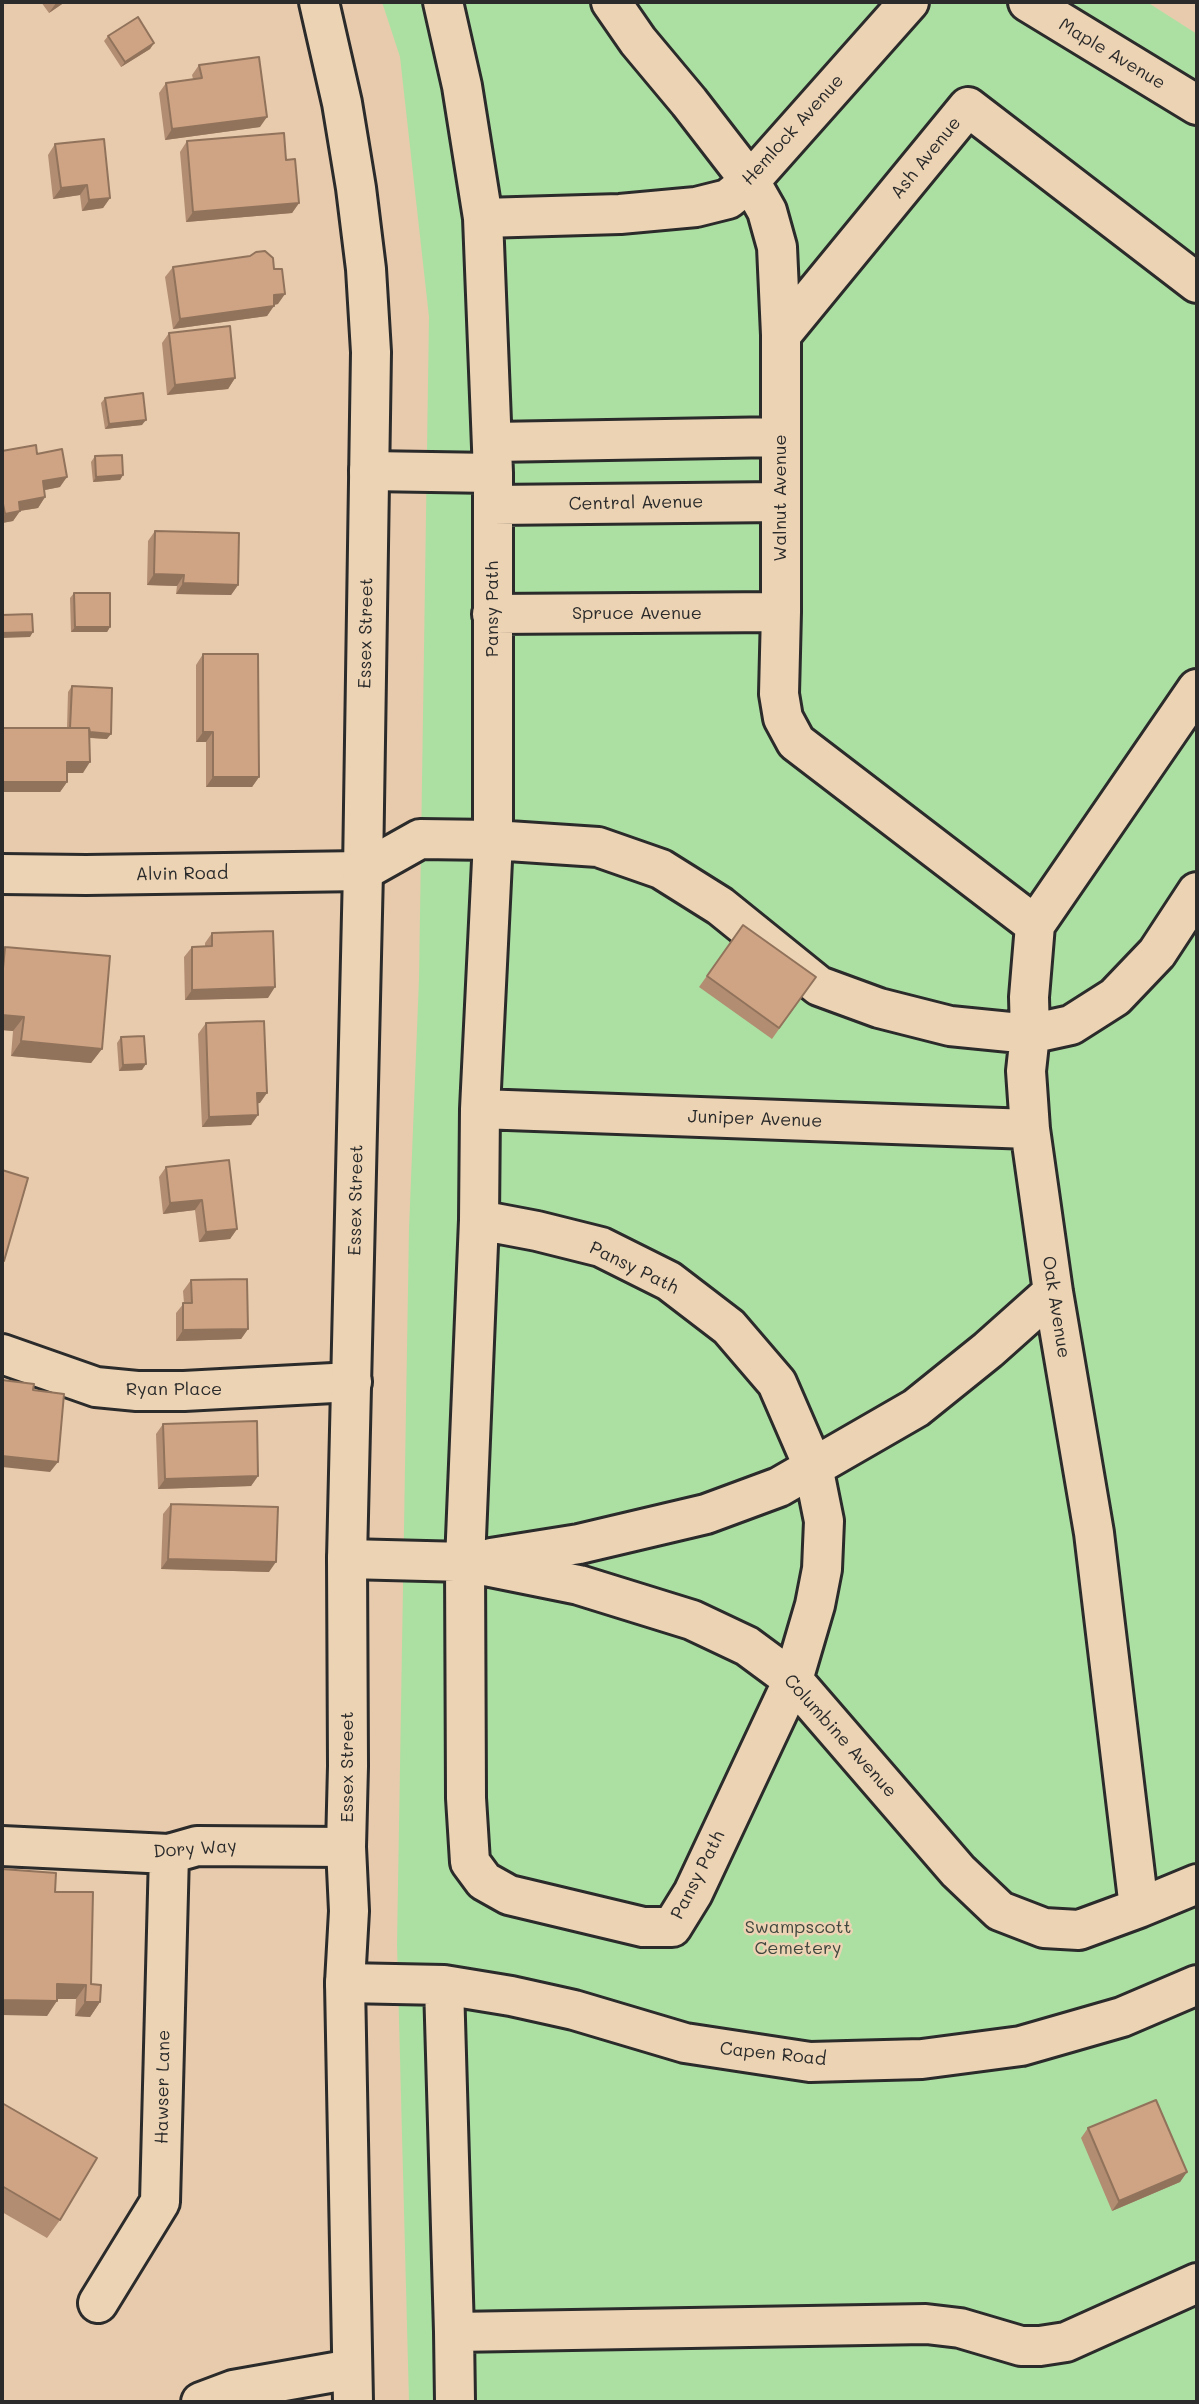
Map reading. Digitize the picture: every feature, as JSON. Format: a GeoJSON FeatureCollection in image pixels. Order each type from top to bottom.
{"type":"FeatureCollection","features":[{"type":"Feature","properties":{"kind":"street","name":"Essex Street"},"geometry":{"type":"LineString","coordinates":[[319,2],[342,103],[366,269],[371,352],[363,871],[346,1559],[346,1846],[349,1911],[345,1983],[352,2386]]}},
{"type":"Feature","properties":{"kind":"street","name":"Pansy Path"},"geometry":{"type":"LineString","coordinates":[[443,2],[462,86],[483,218],[493,473],[493,839],[480,1110],[479,1220],[465,1562],[466,1798],[470,1862],[484,1881],[509,1895],[643,1927],[672,1927],[693,1893],[793,1680],[815,1605],[822,1569],[824,1521],[813,1466],[776,1383],[729,1327],[669,1281],[601,1247],[479,1220]]}},
{"type":"Feature","properties":{"kind":"street","name":"Walnut Avenue"},"geometry":{"type":"LineString","coordinates":[[611,2],[638,41],[750,181],[766,211],[777,247],[781,335],[779,694],[783,718],[796,742],[1035,925]]}},
{"type":"Feature","properties":{"kind":"street","name":"Hemlock Avenue"},"geometry":{"type":"LineString","coordinates":[[483,218],[620,214],[696,207],[728,199],[750,181],[909,2]]}},
{"type":"Feature","properties":{"kind":"street","name":"Maple Avenue"},"geometry":{"type":"LineString","coordinates":[[1028,2],[1197,105]]}},
{"type":"Feature","properties":{"kind":"street","name":"Ash Avenue"},"geometry":{"type":"LineString","coordinates":[[781,335],[968,107],[1197,283]]}},
{"type":"Feature","properties":{"kind":"street","name":"Central Avenue"},"geometry":{"type":"LineString","coordinates":[[493,473],[780,437]]}},
{"type":"Feature","properties":{"kind":"street","name":"Central Avenue"},"geometry":{"type":"LineString","coordinates":[[369,471],[493,473],[780,502]]}},
{"type":"Feature","properties":{"kind":"street","name":"Spruce Avenue"},"geometry":{"type":"LineString","coordinates":[[492,614],[781,612]]}},
{"type":"Feature","properties":{"kind":"street","name":"Oak Avenue"},"geometry":{"type":"LineString","coordinates":[[1139,1908],[1094,1533],[1053,1292],[1030,1129],[1026,1071],[1030,1034],[1029,997],[1035,925],[1197,689]]}},
{"type":"Feature","properties":{"kind":"street"},"geometry":{"type":"LineString","coordinates":[[363,871],[420,839],[493,839],[598,847],[661,869],[720,906],[819,986],[879,1009],[950,1026],[1030,1034],[1071,1025],[1115,997],[1157,953],[1197,892]]}},
{"type":"Feature","properties":{"kind":"street","name":"Alvin Road"},"geometry":{"type":"LineString","coordinates":[[2,874],[86,876],[363,871]]}},
{"type":"Feature","properties":{"kind":"street","name":"Juniper Avenue"},"geometry":{"type":"LineString","coordinates":[[480,1110],[1030,1129]]}},
{"type":"Feature","properties":{"kind":"street","name":"Columbine Avenue"},"geometry":{"type":"LineString","coordinates":[[465,1562],[579,1544],[706,1514],[779,1488],[916,1408],[988,1350],[1053,1292]]}},
{"type":"Feature","properties":{"kind":"street","name":"Ryan Place"},"geometry":{"type":"LineString","coordinates":[[2,1354],[96,1387],[136,1391],[352,1382]]}},
{"type":"Feature","properties":{"kind":"street","name":"Columbine Avenue"},"geometry":{"type":"LineString","coordinates":[[346,1559],[465,1562],[579,1585],[692,1619],[747,1646],[793,1680],[958,1871],[1000,1911],[1044,1928],[1079,1930],[1139,1908]]}},
{"type":"Feature","properties":{"kind":"street","name":"Dory Way"},"geometry":{"type":"LineString","coordinates":[[2,1846],[169,1854],[197,1846],[346,1846]]}},
{"type":"Feature","properties":{"kind":"street","name":"Hawser Lane"},"geometry":{"type":"LineString","coordinates":[[98,2303],[160,2202],[169,1854]]}},
{"type":"Feature","properties":{"kind":"street"},"geometry":{"type":"LineString","coordinates":[[1139,1908],[1197,1884]]}},
{"type":"Feature","properties":{"kind":"street","name":"Capen Road"},"geometry":{"type":"LineString","coordinates":[[345,1983],[444,1985],[511,1996],[574,2010],[685,2043],[810,2062],[922,2059],[1021,2046],[1122,2017],[1197,1985]]}},
{"type":"Feature","properties":{"kind":"street"},"geometry":{"type":"LineString","coordinates":[[444,1985],[455,2402]]}},
{"type":"Feature","properties":{"kind":"street"},"geometry":{"type":"LineString","coordinates":[[454,2332],[926,2324],[960,2328],[1021,2346],[1040,2346],[1066,2342],[1197,2283]]}},
{"type":"Feature","properties":{"kind":"street"},"geometry":{"type":"LineString","coordinates":[[201,2402],[233,2390],[352,2386]]}},
{"type":"Feature","properties":{"kind":"green space","name":"Swampscott Cemetery"},"geometry":{"type":"Polygon","coordinates":[[[382,2],[1147,2],[1197,34],[1197,2402],[409,2402],[397,1944],[409,1229],[419,979],[429,317],[400,57],[382,2]]]}},
{"type":"Feature","properties":{"kind":"building"},"geometry":{"type":"Polygon","coordinates":[[[138,17],[154,43],[125,62],[108,36],[138,17]]]}},
{"type":"Feature","properties":{"kind":"building"},"geometry":{"type":"Polygon","coordinates":[[[259,57],[267,117],[172,129],[166,83],[202,78],[199,65],[259,57]]]}},
{"type":"Feature","properties":{"kind":"building"},"geometry":{"type":"Polygon","coordinates":[[[284,133],[286,160],[295,159],[299,203],[193,212],[187,141],[284,133]]]}},
{"type":"Feature","properties":{"kind":"building"},"geometry":{"type":"Polygon","coordinates":[[[104,139],[110,198],[89,200],[87,185],[61,188],[55,144],[104,139]]]}},
{"type":"Feature","properties":{"kind":"building"},"geometry":{"type":"Polygon","coordinates":[[[265,251],[273,258],[274,269],[282,269],[285,294],[274,295],[274,306],[180,319],[173,267],[250,256],[265,251]]]}},
{"type":"Feature","properties":{"kind":"building"},"geometry":{"type":"Polygon","coordinates":[[[230,326],[235,378],[175,385],[169,333],[230,326]]]}},
{"type":"Feature","properties":{"kind":"building"},"geometry":{"type":"Polygon","coordinates":[[[143,393],[146,420],[109,424],[105,398],[143,393]]]}},
{"type":"Feature","properties":{"kind":"building"},"geometry":{"type":"Polygon","coordinates":[[[36,445],[37,454],[62,449],[67,477],[43,481],[45,497],[19,502],[20,511],[5,514],[2,504],[2,451],[36,445]]]}},
{"type":"Feature","properties":{"kind":"building"},"geometry":{"type":"Polygon","coordinates":[[[122,455],[123,475],[96,477],[95,456],[122,455]]]}},
{"type":"Feature","properties":{"kind":"building"},"geometry":{"type":"Polygon","coordinates":[[[155,531],[239,533],[238,585],[183,583],[184,575],[154,574],[155,531]]]}},
{"type":"Feature","properties":{"kind":"building"},"geometry":{"type":"Polygon","coordinates":[[[74,593],[110,593],[110,627],[75,627],[74,593]]]}},
{"type":"Feature","properties":{"kind":"building"},"geometry":{"type":"Polygon","coordinates":[[[32,614],[33,632],[2,633],[2,615],[32,614]]]}},
{"type":"Feature","properties":{"kind":"building"},"geometry":{"type":"Polygon","coordinates":[[[203,654],[258,654],[259,777],[213,777],[213,732],[203,732],[203,654]]]}},
{"type":"Feature","properties":{"kind":"building"},"geometry":{"type":"Polygon","coordinates":[[[72,686],[112,688],[111,734],[90,732],[89,728],[70,728],[72,686]]]}},
{"type":"Feature","properties":{"kind":"building"},"geometry":{"type":"Polygon","coordinates":[[[2,728],[89,728],[90,762],[67,762],[67,782],[2,782],[2,728]]]}},
{"type":"Feature","properties":{"kind":"building"},"geometry":{"type":"Polygon","coordinates":[[[743,925],[816,977],[779,1028],[707,976],[743,925]]]}},
{"type":"Feature","properties":{"kind":"building"},"geometry":{"type":"Polygon","coordinates":[[[273,931],[275,987],[192,990],[192,947],[212,946],[212,933],[273,931]]]}},
{"type":"Feature","properties":{"kind":"building"},"geometry":{"type":"Polygon","coordinates":[[[5,947],[110,956],[102,1049],[21,1041],[24,1017],[2,1015],[5,947]]]}},
{"type":"Feature","properties":{"kind":"building"},"geometry":{"type":"Polygon","coordinates":[[[264,1021],[267,1093],[257,1093],[258,1115],[209,1117],[206,1023],[264,1021]]]}},
{"type":"Feature","properties":{"kind":"building"},"geometry":{"type":"Polygon","coordinates":[[[144,1036],[146,1064],[123,1065],[121,1037],[144,1036]]]}},
{"type":"Feature","properties":{"kind":"building"},"geometry":{"type":"Polygon","coordinates":[[[229,1160],[237,1229],[206,1232],[202,1200],[170,1203],[166,1167],[229,1160]]]}},
{"type":"Feature","properties":{"kind":"building"},"geometry":{"type":"Polygon","coordinates":[[[2,1170],[28,1178],[4,1261],[2,1260],[2,1170]]]}},
{"type":"Feature","properties":{"kind":"building"},"geometry":{"type":"Polygon","coordinates":[[[247,1279],[248,1329],[183,1330],[183,1303],[192,1303],[191,1280],[247,1279]]]}},
{"type":"Feature","properties":{"kind":"building"},"geometry":{"type":"Polygon","coordinates":[[[2,1380],[34,1384],[33,1390],[64,1394],[58,1462],[2,1456],[2,1380]]]}},
{"type":"Feature","properties":{"kind":"building"},"geometry":{"type":"Polygon","coordinates":[[[257,1421],[258,1476],[165,1479],[163,1424],[257,1421]]]}},
{"type":"Feature","properties":{"kind":"building"},"geometry":{"type":"Polygon","coordinates":[[[171,1504],[278,1507],[276,1562],[168,1559],[171,1504]]]}},
{"type":"Feature","properties":{"kind":"building"},"geometry":{"type":"Polygon","coordinates":[[[2,1869],[56,1873],[55,1892],[93,1892],[91,1984],[101,1985],[100,2002],[85,2002],[86,1985],[57,1984],[57,2001],[2,2000],[2,1869]]]}},
{"type":"Feature","properties":{"kind":"building"},"geometry":{"type":"Polygon","coordinates":[[[1156,2100],[1187,2172],[1119,2201],[1088,2128],[1156,2100]]]}},
{"type":"Feature","properties":{"kind":"building"},"geometry":{"type":"Polygon","coordinates":[[[2,2103],[97,2158],[60,2220],[2,2186],[2,2103]]]}}]}
